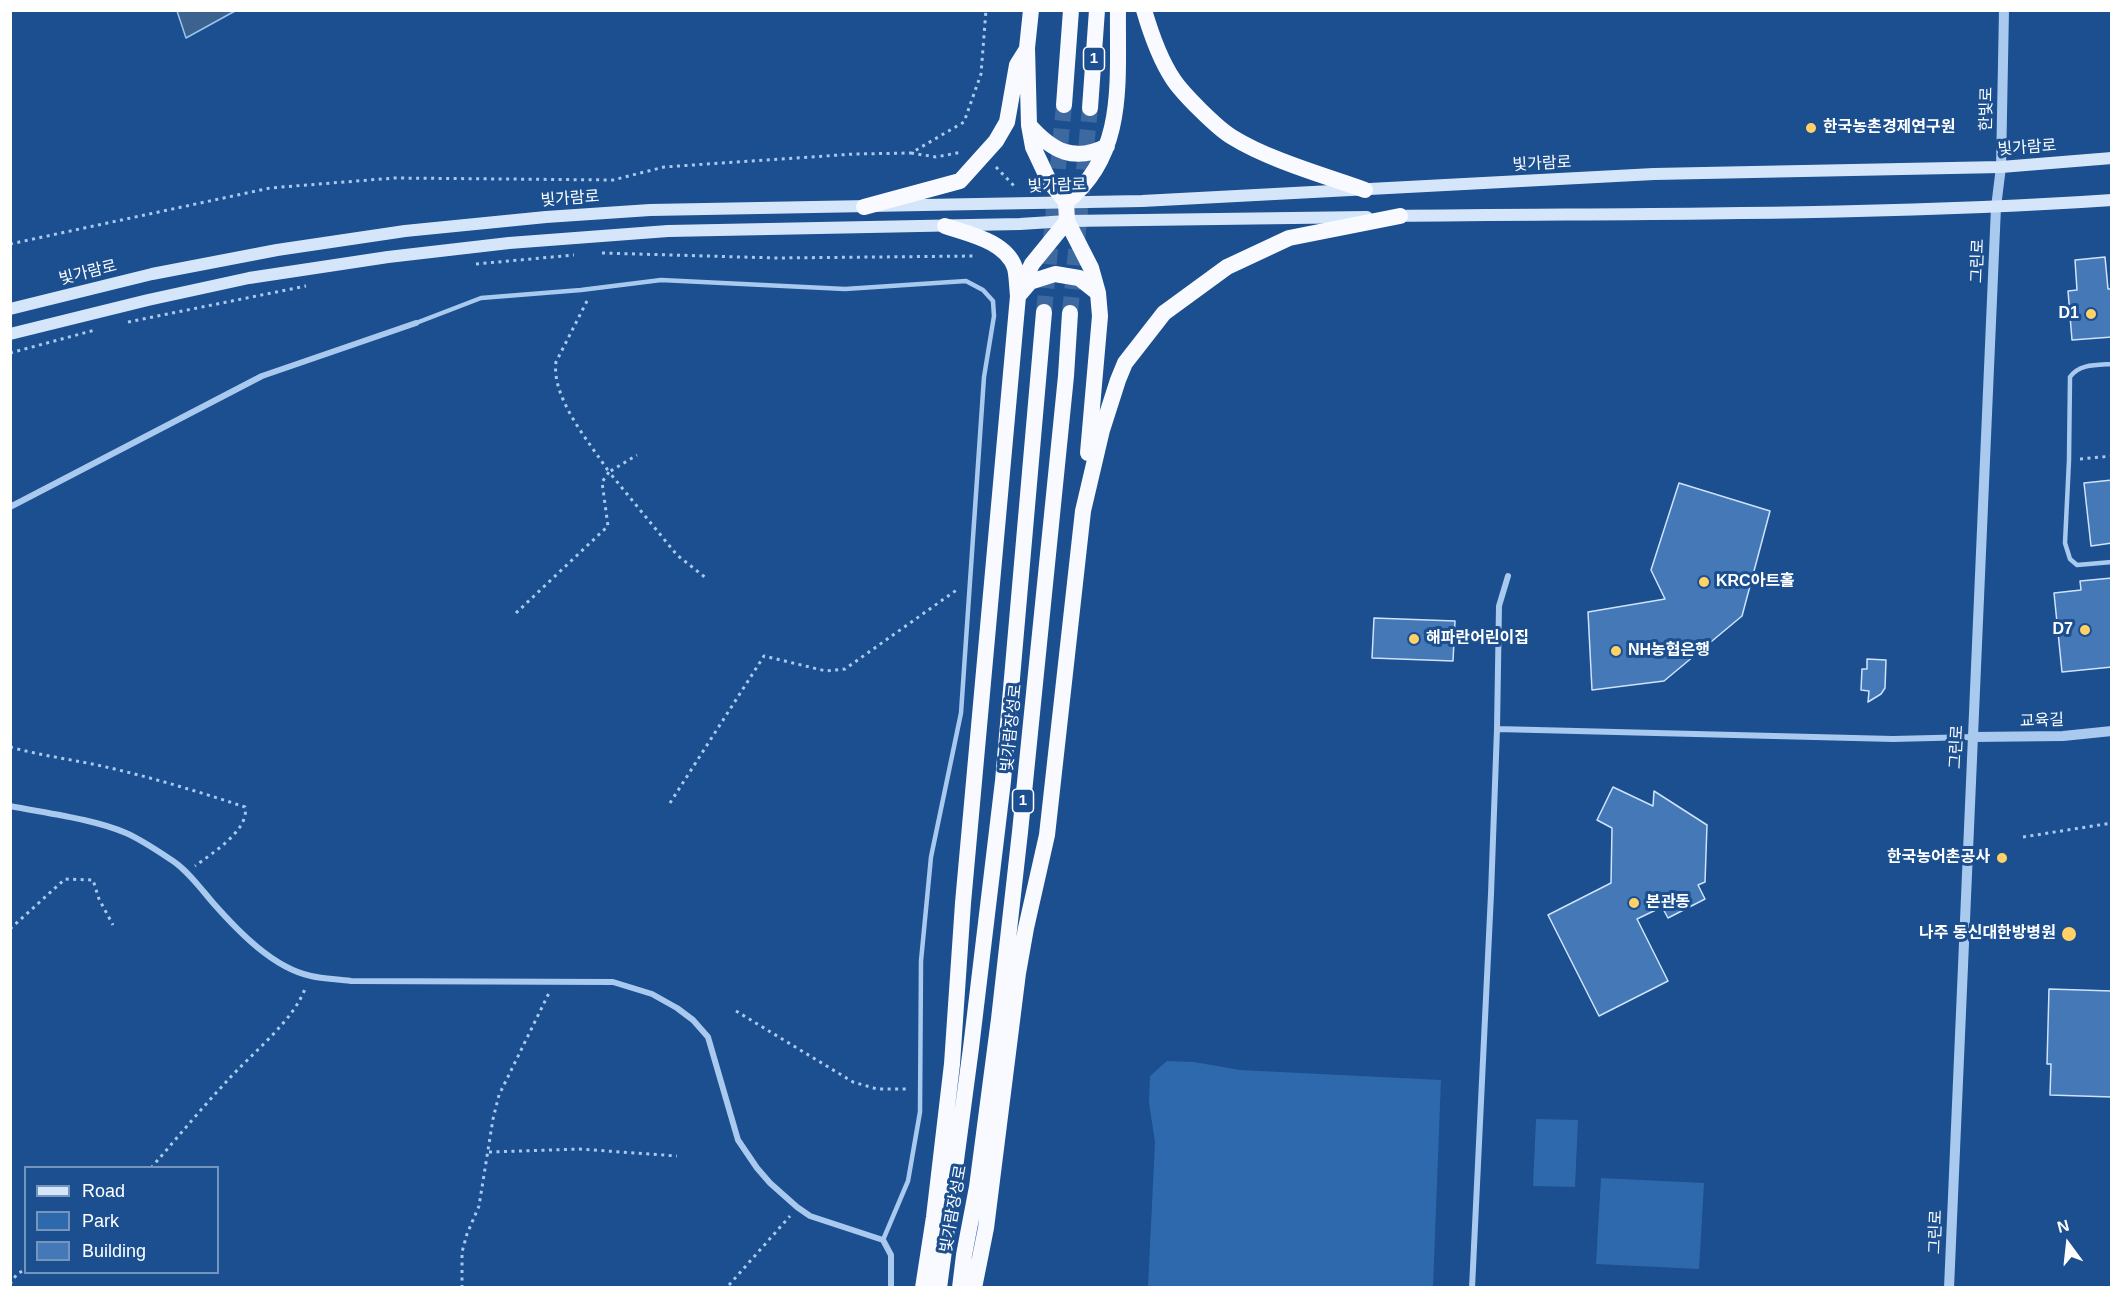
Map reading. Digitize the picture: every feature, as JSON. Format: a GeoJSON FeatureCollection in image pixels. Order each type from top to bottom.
{"type":"FeatureCollection","features":[{"type":"Feature","properties":{"kind":"highway"},"geometry":{"type":"LineString","coordinates":[[974,1287],[986,1228],[1018,974],[1047,835],[1083,511],[1100,316],[1098,293],[1091,268],[1067,221],[1066,202],[1049,181],[1033,147],[1029,125],[1027,48],[1031,10]]}},
{"type":"Feature","properties":{"kind":"highway","name":"1"},"geometry":{"type":"LineString","coordinates":[[1064,105],[1071,10]]}},
{"type":"Feature","properties":{"kind":"highway","name":"1"},"geometry":{"type":"LineString","coordinates":[[1090,108],[1097,10]]}},
{"type":"Feature","properties":{"kind":"highway"},"geometry":{"type":"LineString","coordinates":[[1066,202],[1087,183],[1102,161],[1113,128],[1116,105],[1118,10]]}},
{"type":"Feature","properties":{"kind":"highway"},"geometry":{"type":"LineString","coordinates":[[1144,10],[1152,36],[1173,80],[1230,137],[1266,154],[1365,190]]}},
{"type":"Feature","properties":{"kind":"highway"},"geometry":{"type":"LineString","coordinates":[[864,207],[960,181],[985,156],[1007,122],[1017,65],[1027,48]]}},
{"type":"Feature","properties":{"kind":"highway"},"geometry":{"type":"LineString","coordinates":[[1029,125],[1040,138],[1068,153],[1080,155],[1094,153],[1107,146]]}},
{"type":"Feature","properties":{"kind":"highway"},"geometry":{"type":"LineString","coordinates":[[1083,511],[1102,430],[1121,371],[1164,313],[1227,267],[1289,238],[1400,216]]}},
{"type":"Feature","properties":{"kind":"highway"},"geometry":{"type":"LineString","coordinates":[[923,1287],[952,1064],[963,903],[1018,296],[1022,282],[1032,264],[1067,221]]}},
{"type":"Feature","properties":{"kind":"highway"},"geometry":{"type":"LineString","coordinates":[[945,226],[994,244],[1009,256],[1015,268],[1018,296]]}},
{"type":"Feature","properties":{"kind":"highway"},"geometry":{"type":"LineString","coordinates":[[1018,296],[1030,282],[1055,274],[1079,278],[1098,293]]}},
{"type":"Feature","properties":{"kind":"highway","name":"빛가람장성로"},"geometry":{"type":"LineString","coordinates":[[939,1287],[1003,781],[1044,312]]}},
{"type":"Feature","properties":{"kind":"highway","name":"빛가람장성로"},"geometry":{"type":"LineString","coordinates":[[960,1287],[977,1187],[1015,879],[1066,376],[1070,313]]}},
{"type":"Feature","properties":{"kind":"main road","name":"빛가람로"},"geometry":{"type":"LineString","coordinates":[[10,309],[152,274],[277,250],[405,231],[546,217],[650,210],[1142,201],[1654,174],[2001,167],[2112,158]]}},
{"type":"Feature","properties":{"kind":"main road"},"geometry":{"type":"LineString","coordinates":[[10,334],[147,300],[249,278],[388,257],[509,243],[668,231],[945,226],[1067,221],[1659,215],[1996,207],[2112,200]]}},
{"type":"Feature","properties":{"kind":"street","name":"한빛로"},"geometry":{"type":"LineString","coordinates":[[1996,207],[2001,167],[2004,10]]}},
{"type":"Feature","properties":{"kind":"street","name":"그린로"},"geometry":{"type":"LineString","coordinates":[[1948,1287],[1996,207]]}},
{"type":"Feature","properties":{"kind":"street"},"geometry":{"type":"LineString","coordinates":[[10,507],[262,376],[416,323]]}},
{"type":"Feature","properties":{"kind":"street"},"geometry":{"type":"LineString","coordinates":[[1472,1287],[1487,1002],[1499,606],[1508,576]]}},
{"type":"Feature","properties":{"kind":"street"},"geometry":{"type":"LineString","coordinates":[[1497,729],[1893,739],[1973,737]]}},
{"type":"Feature","properties":{"kind":"street","name":"교육길"},"geometry":{"type":"LineString","coordinates":[[1973,737],[2063,736],[2112,731]]}},
{"type":"Feature","properties":{"kind":"street"},"geometry":{"type":"LineString","coordinates":[[10,806],[124,832],[143,842],[173,861],[234,927],[260,950],[289,968],[310,976],[351,981],[614,982],[652,994],[693,1020],[708,1037],[738,1140],[757,1168],[797,1207],[810,1216],[883,1240],[891,1255],[891,1287]]}},
{"type":"Feature","properties":{"kind":"lane"},"geometry":{"type":"LineString","coordinates":[[416,323],[481,298],[593,289],[661,280],[845,289],[966,281],[983,290],[993,302],[994,316],[984,377],[962,713],[931,857],[924,926],[921,961],[918,1123],[908,1180],[883,1240]]}},
{"type":"Feature","properties":{"kind":"lane"},"geometry":{"type":"LineString","coordinates":[[2112,364],[2082,367],[2074,370],[2070,377],[2065,543],[2070,560],[2077,565],[2112,562]]}},
{"type":"Feature","properties":{"kind":"path"},"geometry":{"type":"LineString","coordinates":[[911,153],[964,122],[981,74],[986,10]]}},
{"type":"Feature","properties":{"kind":"path"},"geometry":{"type":"LineString","coordinates":[[10,244],[270,188],[394,178],[613,180],[664,167],[854,154],[911,153],[936,157],[973,150],[985,156],[1018,190],[1019,204]]}},
{"type":"Feature","properties":{"kind":"path"},"geometry":{"type":"LineString","coordinates":[[600,252],[776,258],[980,256]]}},
{"type":"Feature","properties":{"kind":"path"},"geometry":{"type":"LineString","coordinates":[[475,264],[578,255]]}},
{"type":"Feature","properties":{"kind":"path"},"geometry":{"type":"LineString","coordinates":[[120,324],[316,284]]}},
{"type":"Feature","properties":{"kind":"path"},"geometry":{"type":"LineString","coordinates":[[593,289],[560,351],[554,373],[570,413],[609,472],[677,555],[706,578]]}},
{"type":"Feature","properties":{"kind":"path"},"geometry":{"type":"LineString","coordinates":[[10,352],[98,329]]}},
{"type":"Feature","properties":{"kind":"path"},"geometry":{"type":"LineString","coordinates":[[516,613],[608,526],[602,482],[609,472],[637,455]]}},
{"type":"Feature","properties":{"kind":"path"},"geometry":{"type":"LineString","coordinates":[[2069,460],[2112,456]]}},
{"type":"Feature","properties":{"kind":"path"},"geometry":{"type":"LineString","coordinates":[[670,804],[764,656],[826,671],[845,669],[952,592],[970,582]]}},
{"type":"Feature","properties":{"kind":"path"},"geometry":{"type":"LineString","coordinates":[[10,747],[118,771],[214,796],[245,807],[247,814],[243,824],[225,843],[186,873]]}},
{"type":"Feature","properties":{"kind":"path"},"geometry":{"type":"LineString","coordinates":[[2023,837],[2112,823]]}},
{"type":"Feature","properties":{"kind":"path"},"geometry":{"type":"LineString","coordinates":[[10,929],[66,879],[93,880],[99,899],[113,925]]}},
{"type":"Feature","properties":{"kind":"path"},"geometry":{"type":"LineString","coordinates":[[152,1166],[226,1082],[289,1016],[302,999],[310,976]]}},
{"type":"Feature","properties":{"kind":"path"},"geometry":{"type":"LineString","coordinates":[[462,1287],[462,1252],[479,1206],[499,1095],[555,981]]}},
{"type":"Feature","properties":{"kind":"path"},"geometry":{"type":"LineString","coordinates":[[736,1011],[853,1082],[877,1089],[902,1088],[920,1091]]}},
{"type":"Feature","properties":{"kind":"path"},"geometry":{"type":"LineString","coordinates":[[489,1152],[579,1149],[677,1156]]}},
{"type":"Feature","properties":{"kind":"path"},"geometry":{"type":"LineString","coordinates":[[729,1284],[748,1261],[774,1236],[797,1207]]}},
{"type":"Feature","properties":{"kind":"path"},"geometry":{"type":"LineString","coordinates":[[10,1284],[17,1274],[24,1270]]}},
{"type":"Feature","properties":{"kind":"green space"},"geometry":{"type":"Polygon","coordinates":[[[1167,1061],[1194,1062],[1240,1070],[1441,1080],[1433,1287],[1148,1287],[1155,1142],[1149,1103],[1150,1076],[1167,1061]]]}},
{"type":"Feature","properties":{"kind":"green space"},"geometry":{"type":"Polygon","coordinates":[[[1536,1119],[1578,1120],[1575,1187],[1533,1186],[1536,1119]]]}},
{"type":"Feature","properties":{"kind":"green space"},"geometry":{"type":"Polygon","coordinates":[[[1601,1178],[1704,1183],[1699,1269],[1596,1264],[1601,1178]]]}},
{"type":"Feature","properties":{"kind":"shaded area"},"geometry":{"type":"Polygon","coordinates":[[[177,10],[235,11],[186,38],[177,10]]]}},
{"type":"Feature","properties":{"kind":"building","name":"D1"},"geometry":{"type":"Polygon","coordinates":[[[2105,257],[2108,289],[2112,289],[2112,337],[2072,340],[2068,291],[2077,290],[2075,260],[2105,257]]]}},
{"type":"Feature","properties":{"kind":"building"},"geometry":{"type":"Polygon","coordinates":[[[2112,480],[2112,543],[2091,546],[2084,483],[2112,480]]]}},
{"type":"Feature","properties":{"kind":"building","name":"KRC아트홀"},"geometry":{"type":"Polygon","coordinates":[[[1679,483],[1770,511],[1742,616],[1664,681],[1592,690],[1588,612],[1665,599],[1651,570],[1679,483]]]}},
{"type":"Feature","properties":{"kind":"building","name":"D7"},"geometry":{"type":"Polygon","coordinates":[[[2112,578],[2112,667],[2062,672],[2054,593],[2081,590],[2080,581],[2112,578]]]}},
{"type":"Feature","properties":{"kind":"building","name":"해파란어린이집"},"geometry":{"type":"Polygon","coordinates":[[[1374,618],[1455,621],[1453,661],[1372,658],[1374,618]]]}},
{"type":"Feature","properties":{"kind":"building"},"geometry":{"type":"Polygon","coordinates":[[[1867,659],[1886,660],[1885,688],[1881,694],[1868,702],[1869,691],[1861,690],[1862,669],[1867,669],[1867,659]]]}},
{"type":"Feature","properties":{"kind":"building","name":"본관동"},"geometry":{"type":"Polygon","coordinates":[[[1613,787],[1653,806],[1654,791],[1707,825],[1705,882],[1698,885],[1705,899],[1668,918],[1662,907],[1637,919],[1668,981],[1599,1016],[1548,915],[1611,883],[1612,828],[1597,820],[1613,787]]]}},
{"type":"Feature","properties":{"kind":"building"},"geometry":{"type":"Polygon","coordinates":[[[2049,989],[2112,991],[2112,1097],[2050,1095],[2051,1064],[2047,1064],[2049,989]]]}},
{"type":"Feature","properties":{"kind":"tunnel"},"geometry":{"type":"LineString","coordinates":[[1044,312],[1064,105]]}},
{"type":"Feature","properties":{"kind":"tunnel"},"geometry":{"type":"LineString","coordinates":[[1070,313],[1090,108]]}},
{"type":"Feature","properties":{"kind":"place","name":"한국농촌경제연구원"},"geometry":{"type":"Point","coordinates":[1811,128]}},
{"type":"Feature","properties":{"kind":"place","name":"D1"},"geometry":{"type":"Point","coordinates":[2091,314]}},
{"type":"Feature","properties":{"kind":"place","name":"KRC아트홀"},"geometry":{"type":"Point","coordinates":[1704,582]}},
{"type":"Feature","properties":{"kind":"place","name":"D7"},"geometry":{"type":"Point","coordinates":[2085,630]}},
{"type":"Feature","properties":{"kind":"place","name":"해파란어린이집"},"geometry":{"type":"Point","coordinates":[1414,639]}},
{"type":"Feature","properties":{"kind":"place","name":"NH농협은행"},"geometry":{"type":"Point","coordinates":[1616,651]}},
{"type":"Feature","properties":{"kind":"place","name":"한국농어촌공사"},"geometry":{"type":"Point","coordinates":[2002,858]}},
{"type":"Feature","properties":{"kind":"place","name":"본관동"},"geometry":{"type":"Point","coordinates":[1634,903]}},
{"type":"Feature","properties":{"kind":"place","name":"나주 동신대한방병원"},"geometry":{"type":"Point","coordinates":[2069,934]}}]}
